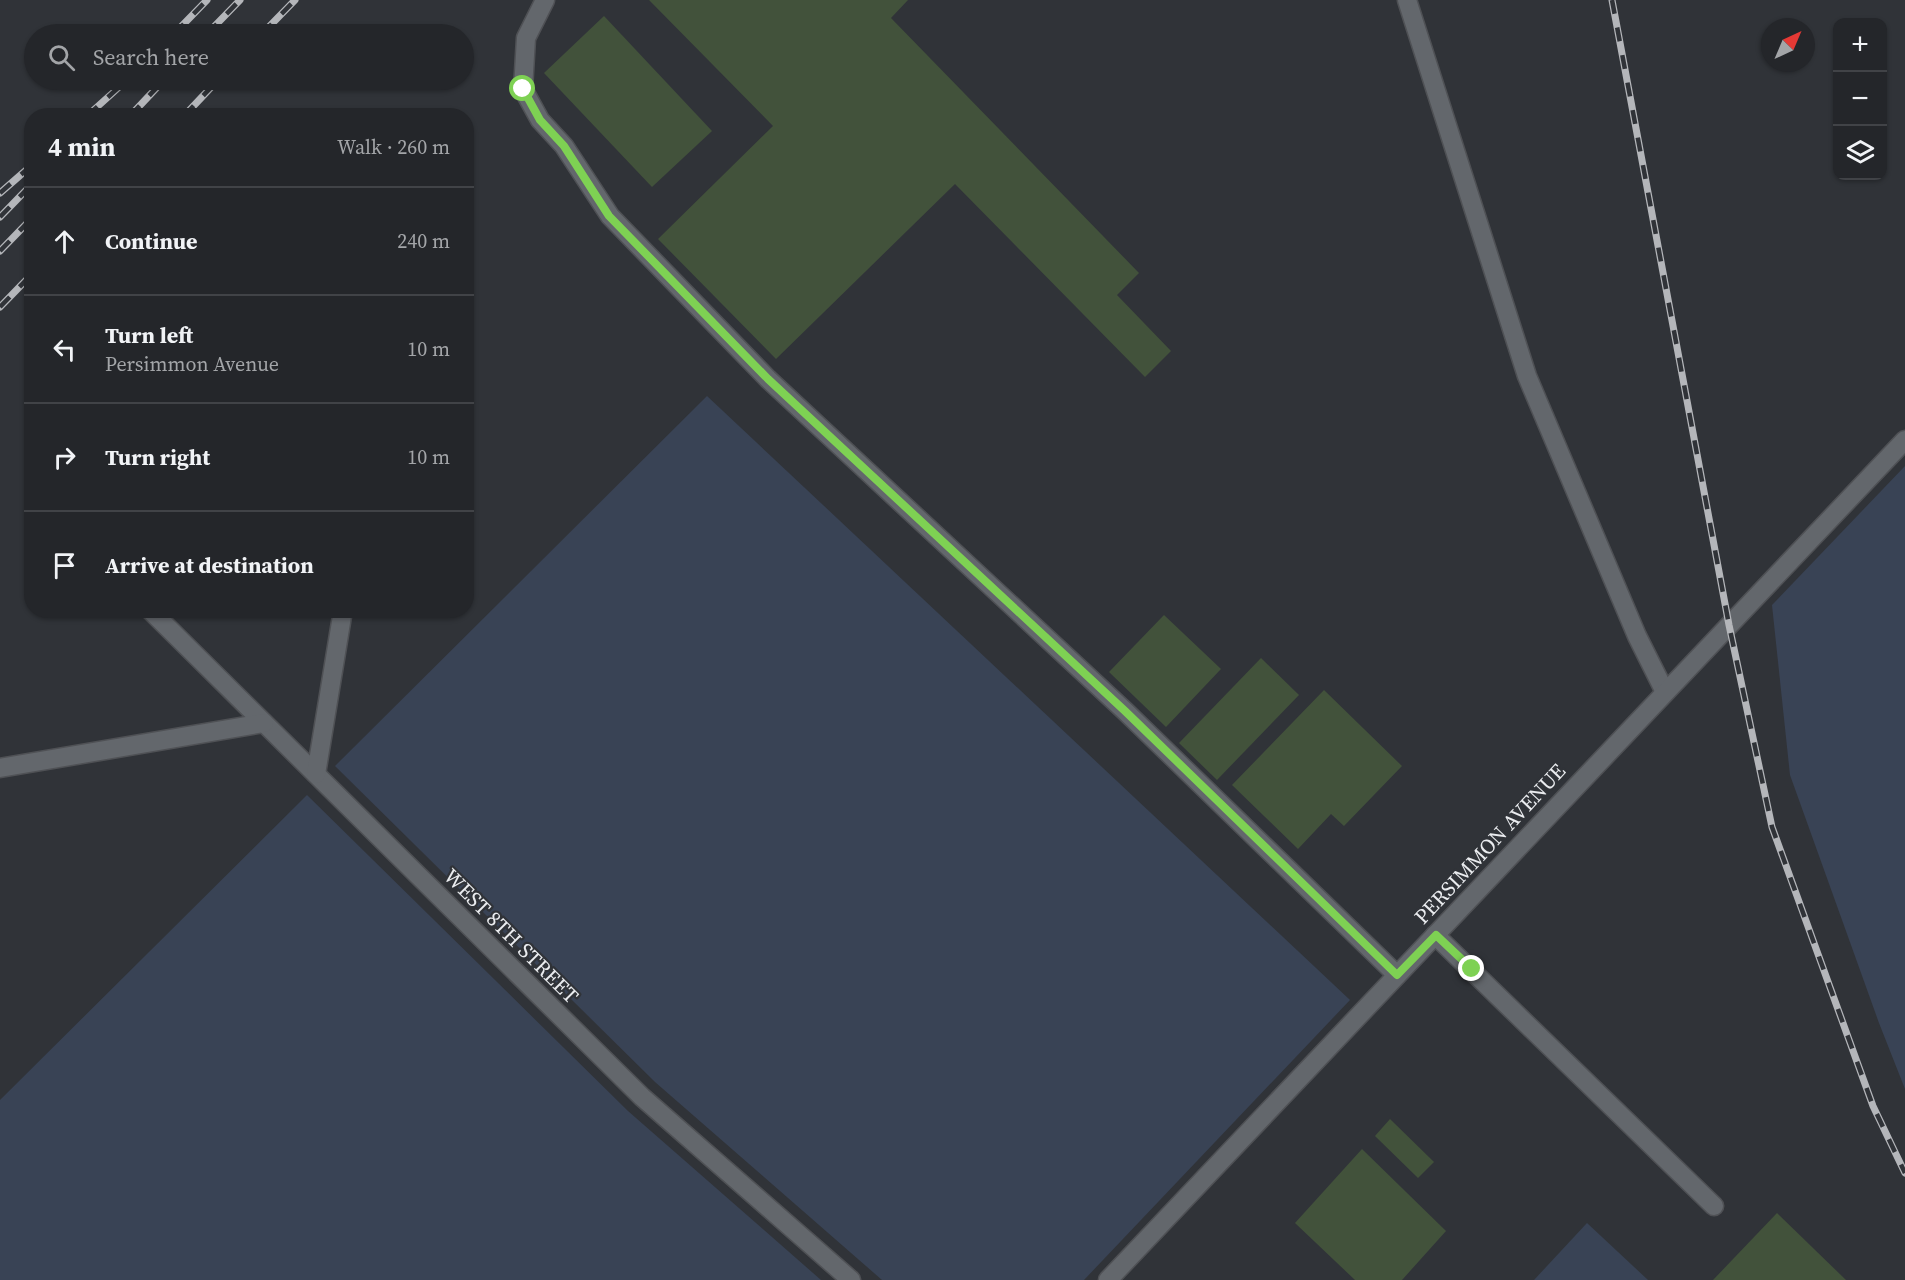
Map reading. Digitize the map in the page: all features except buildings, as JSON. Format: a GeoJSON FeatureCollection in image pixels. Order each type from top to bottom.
{"type":"FeatureCollection","features":[{"type":"Feature","properties":{"kind":"street"},"geometry":{"type":"LineString","coordinates":[[545,0],[526,39],[523,89],[540,120],[564,146],[609,216],[768,379],[1125,711],[1397,975]]}},
{"type":"Feature","properties":{"kind":"street"},"geometry":{"type":"LineString","coordinates":[[1407,0],[1527,376],[1637,636],[1665,692]]}},
{"type":"Feature","properties":{"kind":"street","name":"PERSIMMON AVENUE"},"geometry":{"type":"LineString","coordinates":[[1108,1280],[1665,692],[1902,450]]}},
{"type":"Feature","properties":{"kind":"street","name":"WEST 8TH STREET"},"geometry":{"type":"LineString","coordinates":[[158,618],[642,1097],[851,1280]]}},
{"type":"Feature","properties":{"kind":"street"},"geometry":{"type":"LineString","coordinates":[[316,774],[342,618]]}},
{"type":"Feature","properties":{"kind":"street"},"geometry":{"type":"LineString","coordinates":[[0,768],[264,723]]}},
{"type":"Feature","properties":{"kind":"street"},"geometry":{"type":"LineString","coordinates":[[1436,935],[1714,1206]]}},
{"type":"Feature","properties":{"kind":"shaded area"},"geometry":{"type":"Polygon","coordinates":[[[707,396],[1350,1000],[1084,1280],[882,1280],[655,1082],[335,766],[707,396]]]}},
{"type":"Feature","properties":{"kind":"shaded area"},"geometry":{"type":"Polygon","coordinates":[[[1905,466],[1905,1089],[1790,775],[1772,605],[1905,466]]]}},
{"type":"Feature","properties":{"kind":"shaded area"},"geometry":{"type":"Polygon","coordinates":[[[307,795],[628,1111],[821,1280],[0,1280],[0,1100],[307,795]]]}},
{"type":"Feature","properties":{"kind":"shaded area"},"geometry":{"type":"Polygon","coordinates":[[[1587,1223],[1648,1280],[1534,1280],[1587,1223]]]}},
{"type":"Feature","properties":{"kind":"railway"},"geometry":{"type":"LineString","coordinates":[[184,24],[207,0]]}},
{"type":"Feature","properties":{"kind":"railway"},"geometry":{"type":"LineString","coordinates":[[217,24],[240,0]]}},
{"type":"Feature","properties":{"kind":"railway"},"geometry":{"type":"LineString","coordinates":[[272,24],[295,0]]}},
{"type":"Feature","properties":{"kind":"railway"},"geometry":{"type":"LineString","coordinates":[[1612,0],[1729,625],[1772,827],[1873,1106],[1905,1173]]}},
{"type":"Feature","properties":{"kind":"railway"},"geometry":{"type":"LineString","coordinates":[[96,108],[116,90]]}},
{"type":"Feature","properties":{"kind":"railway"},"geometry":{"type":"LineString","coordinates":[[138,108],[155,90]]}},
{"type":"Feature","properties":{"kind":"railway"},"geometry":{"type":"LineString","coordinates":[[192,108],[209,90]]}},
{"type":"Feature","properties":{"kind":"railway"},"geometry":{"type":"LineString","coordinates":[[0,193],[24,172]]}},
{"type":"Feature","properties":{"kind":"railway"},"geometry":{"type":"LineString","coordinates":[[0,217],[24,192]]}},
{"type":"Feature","properties":{"kind":"railway"},"geometry":{"type":"LineString","coordinates":[[0,251],[24,226]]}},
{"type":"Feature","properties":{"kind":"railway"},"geometry":{"type":"LineString","coordinates":[[0,307],[24,282]]}},
{"type":"Feature","properties":{"kind":"route"},"geometry":{"type":"LineString","coordinates":[[523,89],[540,120],[564,146],[609,216],[768,379],[1125,711],[1397,975],[1436,935],[1472,969]]}}]}
